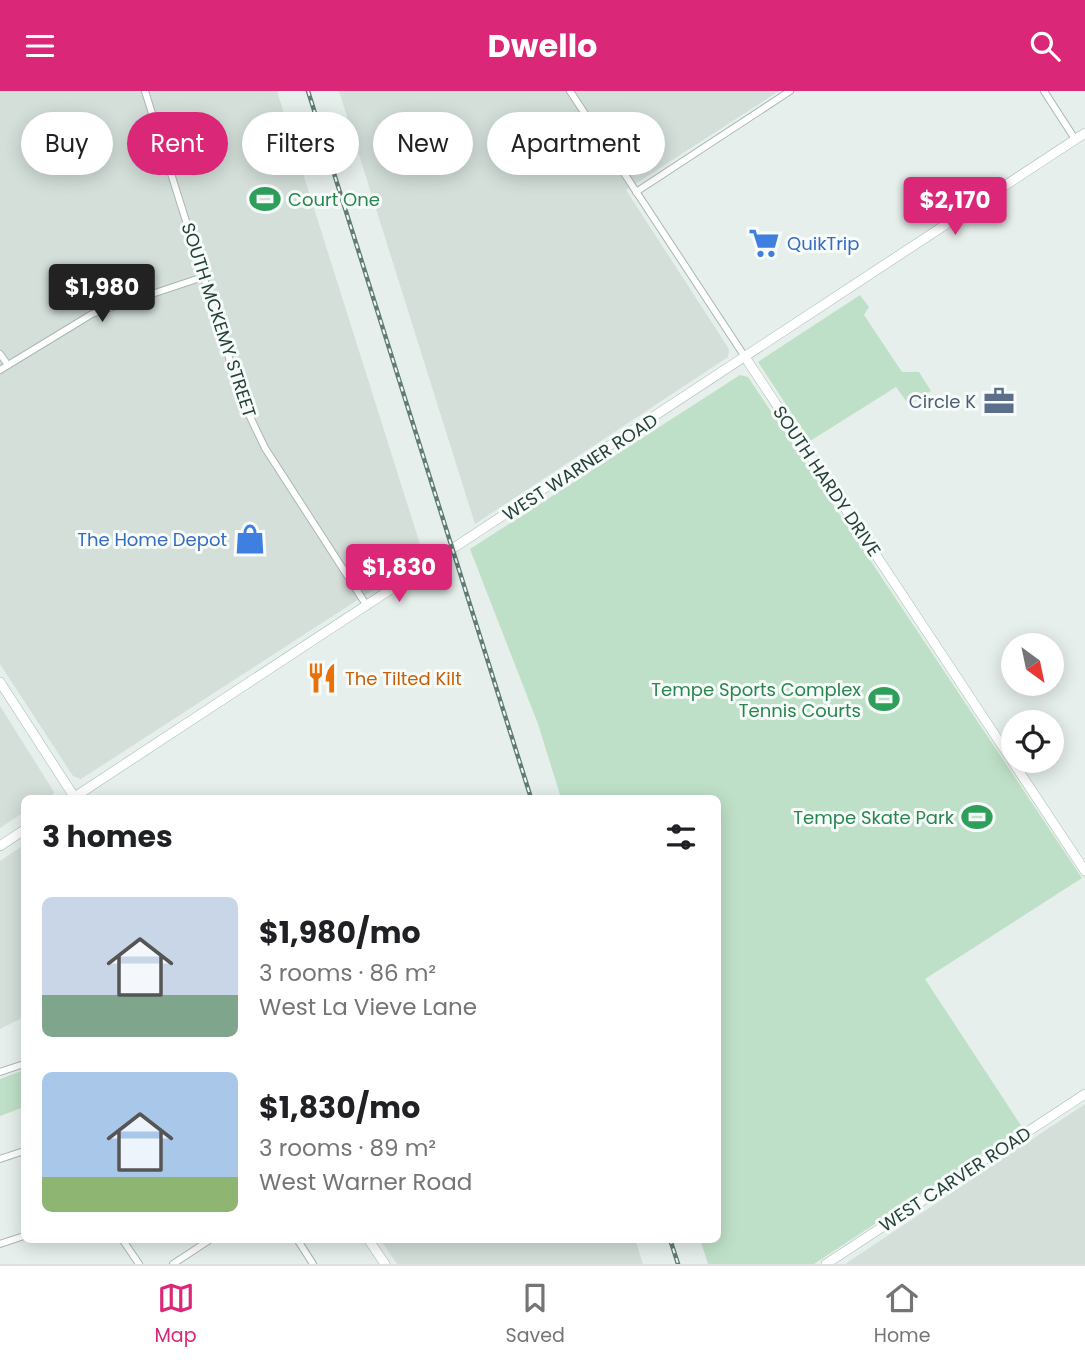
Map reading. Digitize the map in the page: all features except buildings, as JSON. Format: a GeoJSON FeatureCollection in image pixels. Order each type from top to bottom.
{"type":"FeatureCollection","features":[{"type":"Feature","properties":{"kind":"main road","name":"WEST WARNER ROAD"},"geometry":{"type":"LineString","coordinates":[[79,795],[1085,133]]}},
{"type":"Feature","properties":{"kind":"main road","name":"SOUTH HARDY DRIVE"},"geometry":{"type":"LineString","coordinates":[[746,357],[1085,871]]}},
{"type":"Feature","properties":{"kind":"main road"},"geometry":{"type":"LineString","coordinates":[[0,682],[72,795]]}},
{"type":"Feature","properties":{"kind":"main road"},"geometry":{"type":"LineString","coordinates":[[0,846],[21,832]]}},
{"type":"Feature","properties":{"kind":"main road","name":"WEST CARVER ROAD"},"geometry":{"type":"LineString","coordinates":[[826,1264],[1085,1094]]}},
{"type":"Feature","properties":{"kind":"main road"},"geometry":{"type":"LineString","coordinates":[[371,1243],[385,1264]]}},
{"type":"Feature","properties":{"kind":"street","name":"SOUTH MCKEMY STREET"},"geometry":{"type":"LineString","coordinates":[[145,91],[243,402],[256,433],[368,607]]}},
{"type":"Feature","properties":{"kind":"street","name":"SOUTH HARDY DRIVE"},"geometry":{"type":"LineString","coordinates":[[570,91],[746,357]]}},
{"type":"Feature","properties":{"kind":"street"},"geometry":{"type":"LineString","coordinates":[[636,192],[790,91]]}},
{"type":"Feature","properties":{"kind":"street"},"geometry":{"type":"LineString","coordinates":[[1044,91],[1075,139]]}},
{"type":"Feature","properties":{"kind":"street"},"geometry":{"type":"LineString","coordinates":[[0,370],[92,314],[203,277]]}},
{"type":"Feature","properties":{"kind":"street"},"geometry":{"type":"LineString","coordinates":[[0,354],[8,365]]}},
{"type":"Feature","properties":{"kind":"street"},"geometry":{"type":"LineString","coordinates":[[0,1072],[21,1065]]}},
{"type":"Feature","properties":{"kind":"street"},"geometry":{"type":"LineString","coordinates":[[0,1159],[21,1152]]}},
{"type":"Feature","properties":{"kind":"street"},"geometry":{"type":"LineString","coordinates":[[0,1244],[21,1237]]}},
{"type":"Feature","properties":{"kind":"street"},"geometry":{"type":"LineString","coordinates":[[125,1243],[139,1264]]}},
{"type":"Feature","properties":{"kind":"street"},"geometry":{"type":"LineString","coordinates":[[173,1264],[205,1243]]}},
{"type":"Feature","properties":{"kind":"street"},"geometry":{"type":"LineString","coordinates":[[300,1243],[313,1264]]}},
{"type":"Feature","properties":{"kind":"shaded area"},"geometry":{"type":"Polygon","coordinates":[[[0,91],[277,91],[284,112],[242,112],[242,175],[303,175],[424,557],[81,779],[73,776],[0,664],[0,91]]]}},
{"type":"Feature","properties":{"kind":"shaded area"},"geometry":{"type":"Polygon","coordinates":[[[339,91],[779,91],[665,165],[665,112],[487,112],[487,175],[649,175],[626,190],[729,349],[728,357],[475,524],[359,155],[359,112],[346,112],[339,91]]]}},
{"type":"Feature","properties":{"kind":"shaded area"},"geometry":{"type":"Polygon","coordinates":[[[0,706],[54,792],[52,795],[21,795],[21,814],[0,828],[0,706]]]}},
{"type":"Feature","properties":{"kind":"shaded area"},"geometry":{"type":"Polygon","coordinates":[[[21,847],[21,1018],[0,1029],[0,861],[21,847]]]}},
{"type":"Feature","properties":{"kind":"shaded area"},"geometry":{"type":"Polygon","coordinates":[[[1085,1104],[1085,1264],[845,1264],[1085,1104]]]}},
{"type":"Feature","properties":{"kind":"shaded area"},"geometry":{"type":"Polygon","coordinates":[[[383,1243],[636,1243],[643,1264],[397,1264],[383,1243]]]}},
{"type":"Feature","properties":{"kind":"green space"},"geometry":{"type":"Polygon","coordinates":[[[860,295],[869,307],[864,315],[902,372],[919,372],[931,391],[909,405],[896,387],[810,441],[758,362],[860,295]]]}},
{"type":"Feature","properties":{"kind":"green space"},"geometry":{"type":"Polygon","coordinates":[[[740,375],[748,377],[1001,756],[1001,773],[1012,773],[1082,878],[925,979],[1022,1127],[814,1264],[708,1264],[701,1243],[721,1243],[721,795],[560,795],[538,724],[470,549],[740,375]]]}},
{"type":"Feature","properties":{"kind":"green space"},"geometry":{"type":"Polygon","coordinates":[[[21,1071],[21,1108],[0,1116],[0,1079],[21,1071]]]}},
{"type":"Feature","properties":{"kind":"railway"},"geometry":{"type":"LineString","coordinates":[[308,91],[530,795]]}},
{"type":"Feature","properties":{"kind":"railway"},"geometry":{"type":"LineString","coordinates":[[671,1243],[678,1264]]}},
{"type":"Feature","properties":{"kind":"place","name":"Court One"},"geometry":{"type":"Point","coordinates":[265,199]}},
{"type":"Feature","properties":{"kind":"place","name":"QuikTrip"},"geometry":{"type":"Point","coordinates":[764,243]}},
{"type":"Feature","properties":{"kind":"place","name":"Circle K"},"geometry":{"type":"Point","coordinates":[999,401]}},
{"type":"Feature","properties":{"kind":"place","name":"The Home Depot"},"geometry":{"type":"Point","coordinates":[250,539]}},
{"type":"Feature","properties":{"kind":"place","name":"The Tilted Kilt"},"geometry":{"type":"Point","coordinates":[322,678]}},
{"type":"Feature","properties":{"kind":"place","name":"Tempe Sports Complex Tennis Courts"},"geometry":{"type":"Point","coordinates":[884,699]}},
{"type":"Feature","properties":{"kind":"place","name":"Tempe Skate Park"},"geometry":{"type":"Point","coordinates":[977,817]}}]}
